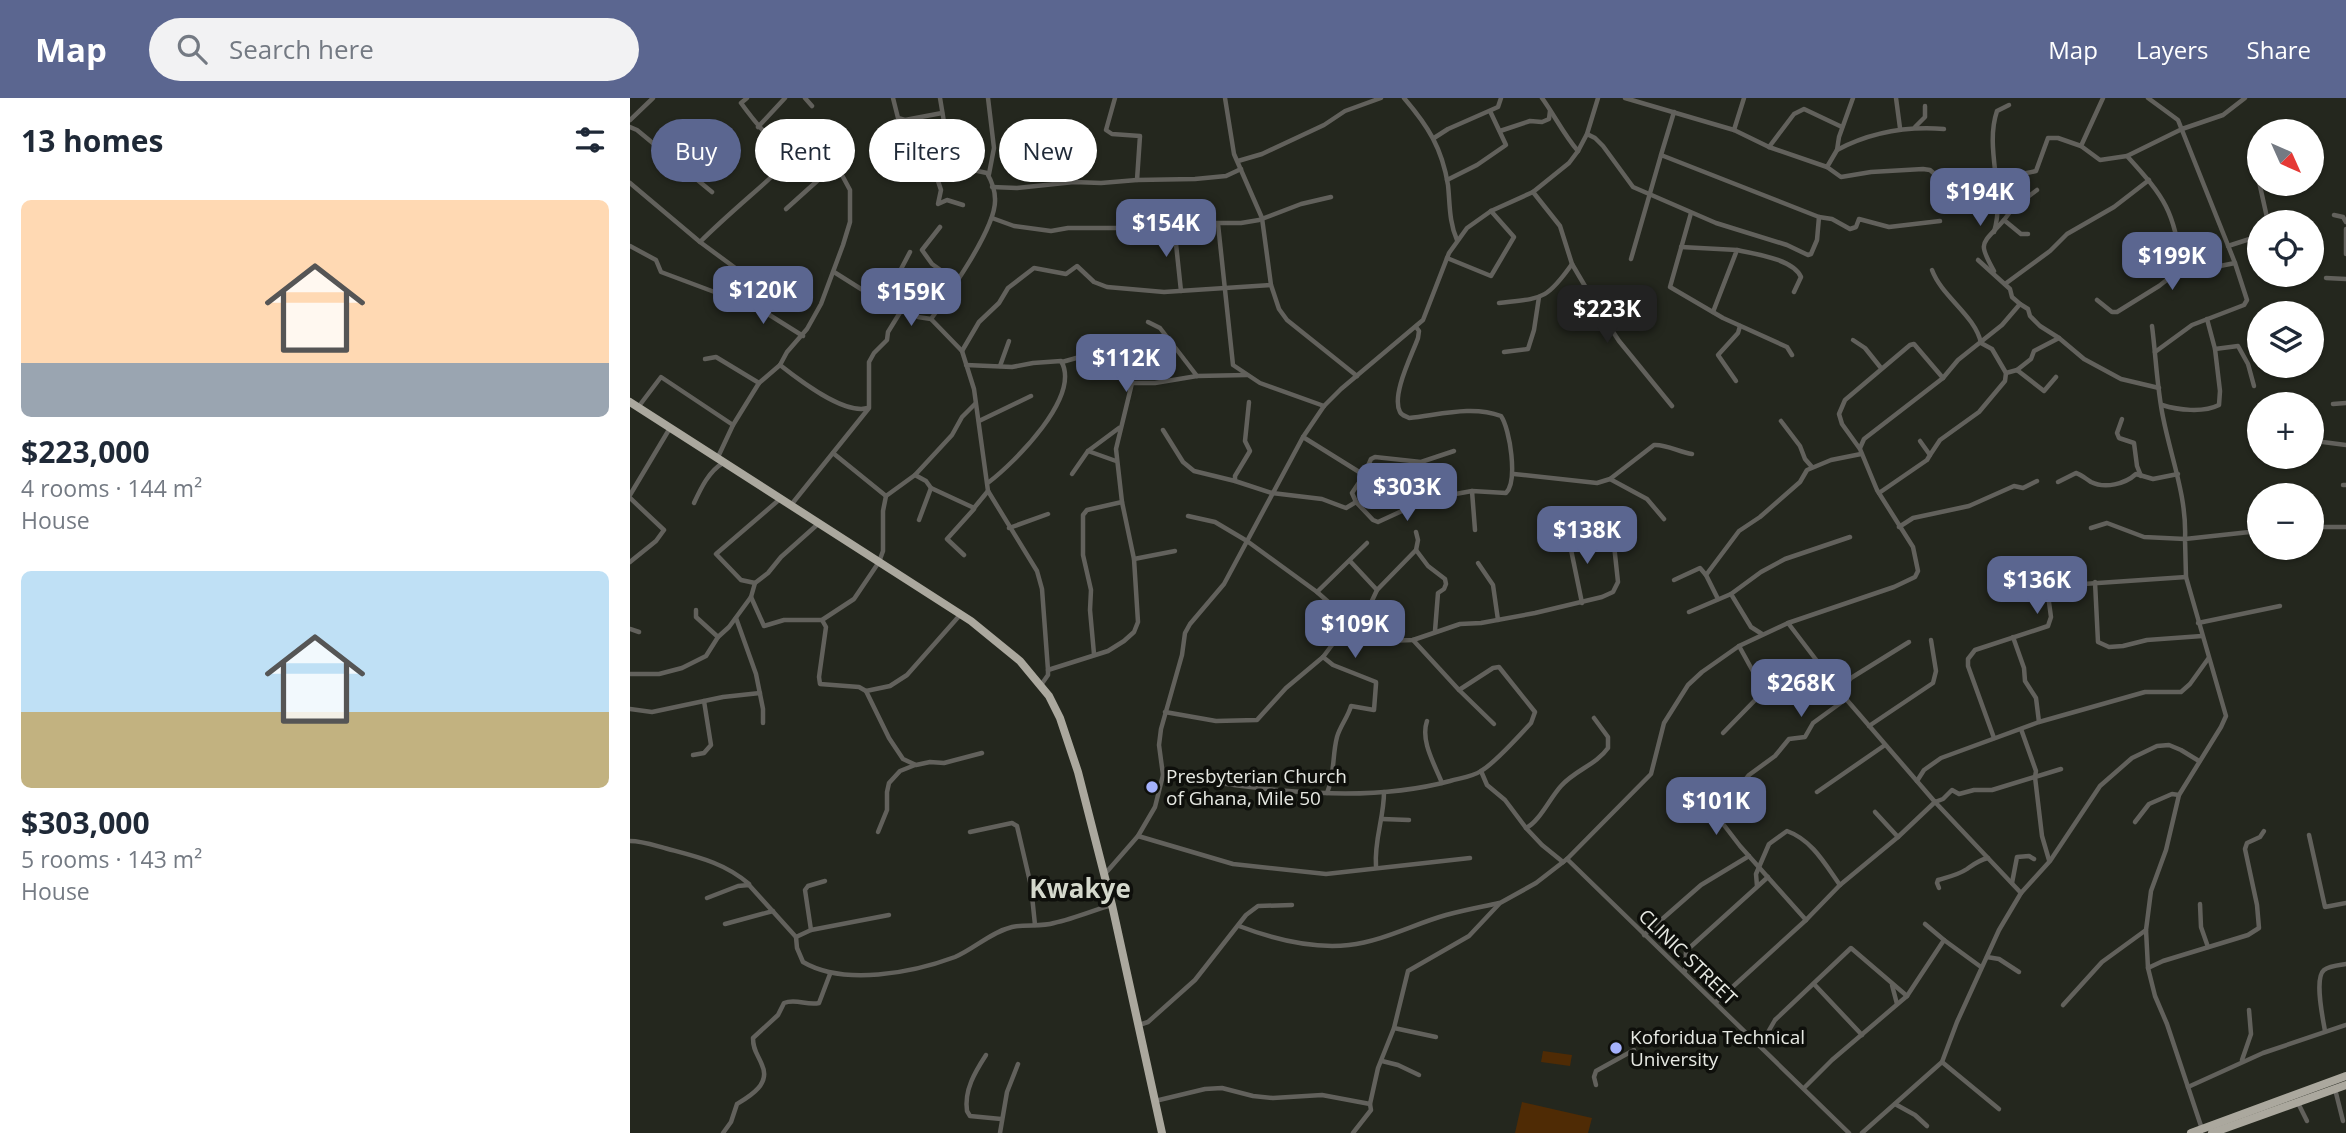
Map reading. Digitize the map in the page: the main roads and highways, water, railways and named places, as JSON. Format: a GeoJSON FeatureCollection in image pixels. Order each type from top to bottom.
{"type":"FeatureCollection","features":[{"type":"Feature","properties":{"kind":"highway"},"geometry":{"type":"LineString","coordinates":[[630,402],[960,614],[1013,654],[1030,671],[1054,705],[1078,772],[1112,905],[1163,1133]]}},
{"type":"Feature","properties":{"kind":"highway"},"geometry":{"type":"LineString","coordinates":[[2191,1133],[2346,1076]]}},
{"type":"Feature","properties":{"kind":"highway"},"geometry":{"type":"LineString","coordinates":[[2212,1133],[2346,1085]]}},
{"type":"Feature","properties":{"kind":"place","name":"Presbyterian Church of Ghana, Mile 50"},"geometry":{"type":"Point","coordinates":[1152,787]}},
{"type":"Feature","properties":{"kind":"place","name":"Koforidua Technical University"},"geometry":{"type":"Point","coordinates":[1616,1048]}},
{"type":"Feature","properties":{"kind":"district","name":"Kwakye"},"geometry":{"type":"Point","coordinates":[1080,888]}}]}
